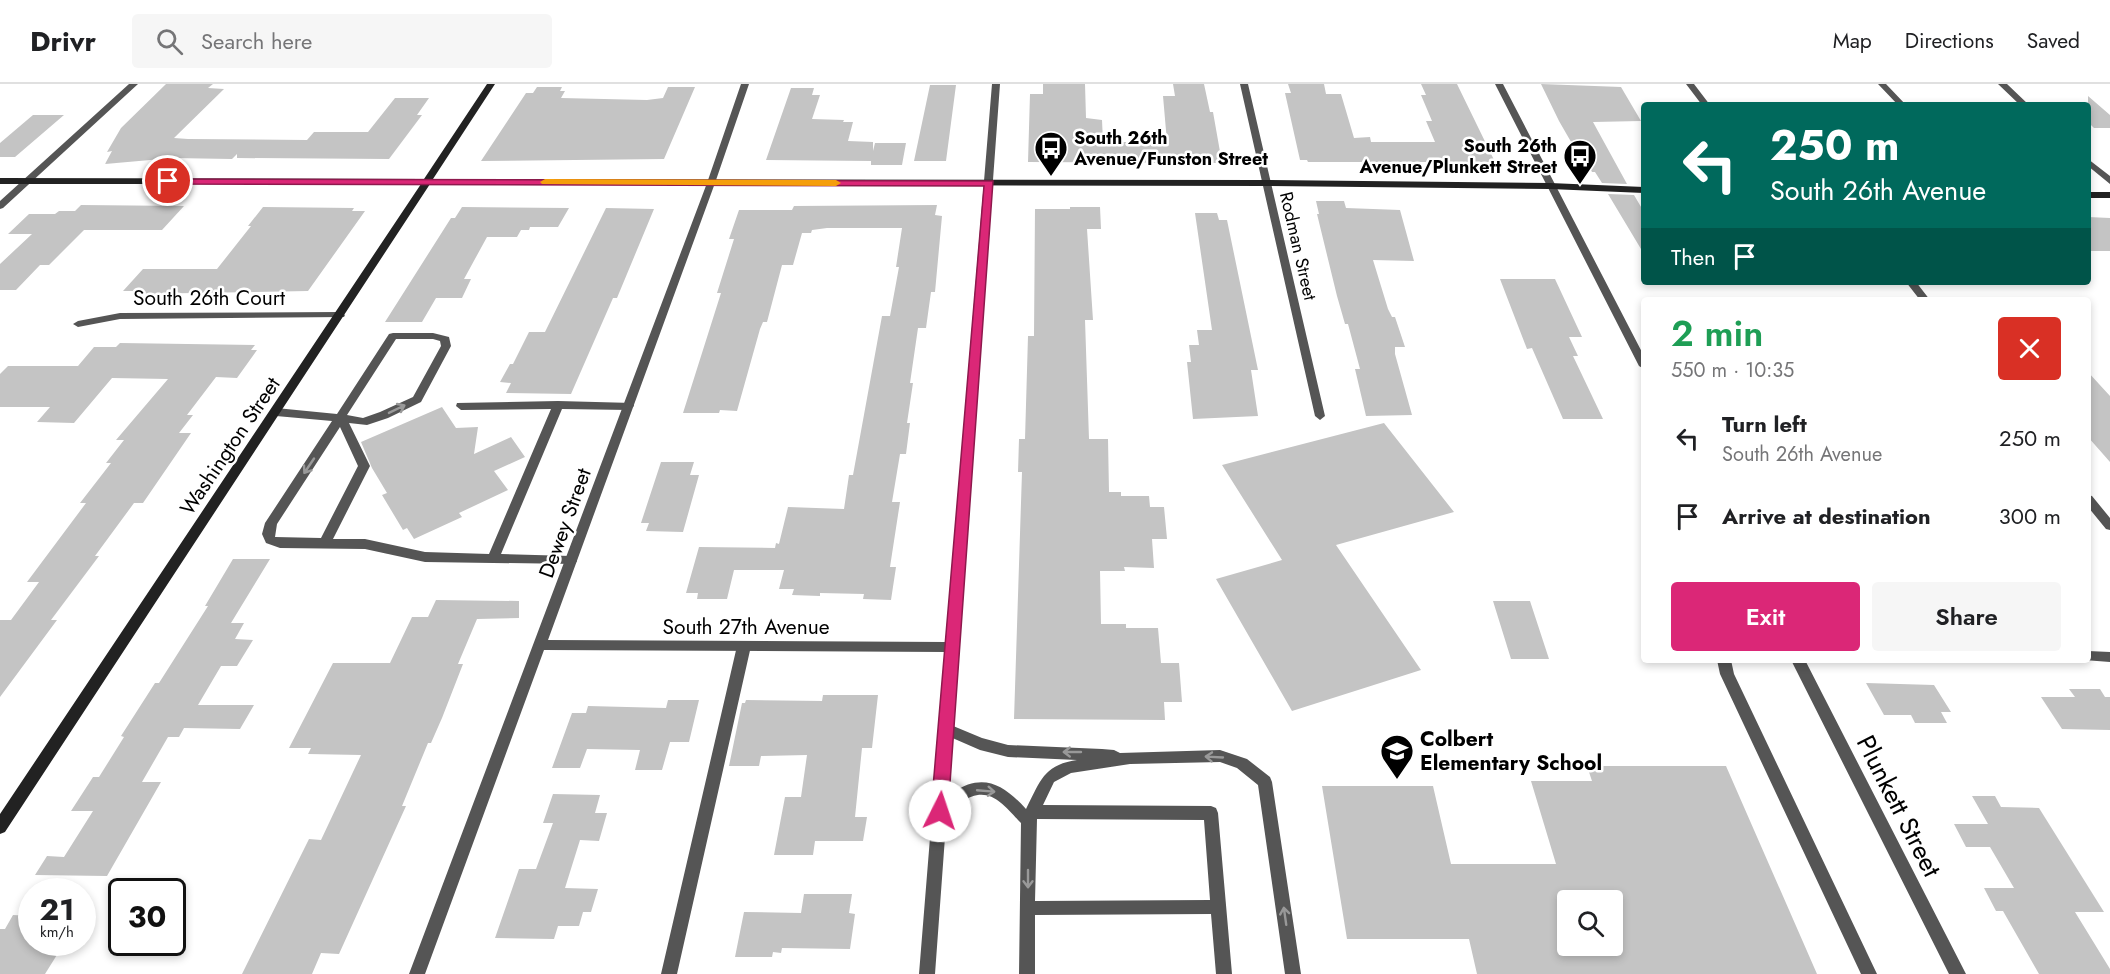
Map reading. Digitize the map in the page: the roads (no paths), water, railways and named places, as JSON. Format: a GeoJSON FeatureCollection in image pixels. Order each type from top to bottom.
{"type":"FeatureCollection","features":[{"type":"Feature","properties":{"kind":"street"},"geometry":{"type":"LineString","coordinates":[[0,206],[134,84]]}},
{"type":"Feature","properties":{"kind":"street","name":"Washington Street"},"geometry":{"type":"LineString","coordinates":[[0,827],[491,84]]}},
{"type":"Feature","properties":{"kind":"street","name":"Dewey Street"},"geometry":{"type":"LineString","coordinates":[[417,974],[746,84]]}},
{"type":"Feature","properties":{"kind":"street"},"geometry":{"type":"LineString","coordinates":[[927,974],[996,84]]}},
{"type":"Feature","properties":{"kind":"street","name":"Rodman Street"},"geometry":{"type":"LineString","coordinates":[[1244,84],[1320,416]]}},
{"type":"Feature","properties":{"kind":"street"},"geometry":{"type":"LineString","coordinates":[[1499,84],[1641,360]]}},
{"type":"Feature","properties":{"kind":"street"},"geometry":{"type":"LineString","coordinates":[[1690,84],[1704,102]]}},
{"type":"Feature","properties":{"kind":"street"},"geometry":{"type":"LineString","coordinates":[[1882,84],[1899,102]]}},
{"type":"Feature","properties":{"kind":"street"},"geometry":{"type":"LineString","coordinates":[[2002,84],[2022,102]]}},
{"type":"Feature","properties":{"kind":"street"},"geometry":{"type":"LineString","coordinates":[[2091,165],[2110,181]]}},
{"type":"Feature","properties":{"kind":"street"},"geometry":{"type":"LineString","coordinates":[[0,181],[1267,183],[1550,186],[1641,190]]}},
{"type":"Feature","properties":{"kind":"street"},"geometry":{"type":"LineString","coordinates":[[2091,195],[2110,195]]}},
{"type":"Feature","properties":{"kind":"street"},"geometry":{"type":"LineString","coordinates":[[1913,285],[1923,297]]}},
{"type":"Feature","properties":{"kind":"street","name":"South 26th Court"},"geometry":{"type":"LineString","coordinates":[[78,324],[120,316],[340,315]]}},
{"type":"Feature","properties":{"kind":"street"},"geometry":{"type":"LineString","coordinates":[[276,412],[341,418],[363,422],[384,415],[417,399],[446,346],[445,339],[433,336],[393,336],[341,418],[271,523],[268,534],[270,540],[280,543],[365,544],[426,557],[571,561]]}},
{"type":"Feature","properties":{"kind":"street"},"geometry":{"type":"LineString","coordinates":[[493,559],[558,405]]}},
{"type":"Feature","properties":{"kind":"street"},"geometry":{"type":"LineString","coordinates":[[461,406],[628,406]]}},
{"type":"Feature","properties":{"kind":"street"},"geometry":{"type":"LineString","coordinates":[[325,543],[364,466],[341,418]]}},
{"type":"Feature","properties":{"kind":"street"},"geometry":{"type":"LineString","coordinates":[[2091,504],[2110,526]]}},
{"type":"Feature","properties":{"kind":"street","name":"South 27th Avenue"},"geometry":{"type":"LineString","coordinates":[[540,645],[952,647]]}},
{"type":"Feature","properties":{"kind":"street"},"geometry":{"type":"LineString","coordinates":[[669,974],[744,646]]}},
{"type":"Feature","properties":{"kind":"street"},"geometry":{"type":"LineString","coordinates":[[2091,656],[2110,657]]}},
{"type":"Feature","properties":{"kind":"street"},"geometry":{"type":"LineString","coordinates":[[1725,663],[1727,674],[1869,974]]}},
{"type":"Feature","properties":{"kind":"street","name":"Plunkett Street"},"geometry":{"type":"LineString","coordinates":[[1800,663],[1958,974]]}},
{"type":"Feature","properties":{"kind":"street"},"geometry":{"type":"LineString","coordinates":[[946,729],[969,739],[1014,752],[1085,752],[1130,758]]}},
{"type":"Feature","properties":{"kind":"street"},"geometry":{"type":"LineString","coordinates":[[1027,974],[1031,816],[1049,778],[1069,767],[1130,758],[1220,756],[1242,763],[1265,782],[1293,974]]}},
{"type":"Feature","properties":{"kind":"street"},"geometry":{"type":"LineString","coordinates":[[940,811],[955,796],[971,790],[984,789],[997,792],[1031,816],[1211,813],[1224,974]]}},
{"type":"Feature","properties":{"kind":"street"},"geometry":{"type":"LineString","coordinates":[[1028,908],[1219,906]]}},
{"type":"Feature","properties":{"kind":"place","name":"South 26th Avenue/Funston Street"},"geometry":{"type":"Point","coordinates":[1051,177]}},
{"type":"Feature","properties":{"kind":"place","name":"South 26th Avenue/Plunkett Street"},"geometry":{"type":"Point","coordinates":[1580,185]}},
{"type":"Feature","properties":{"kind":"place","name":"Colbert Elementary School"},"geometry":{"type":"Point","coordinates":[1397,780]}}]}
